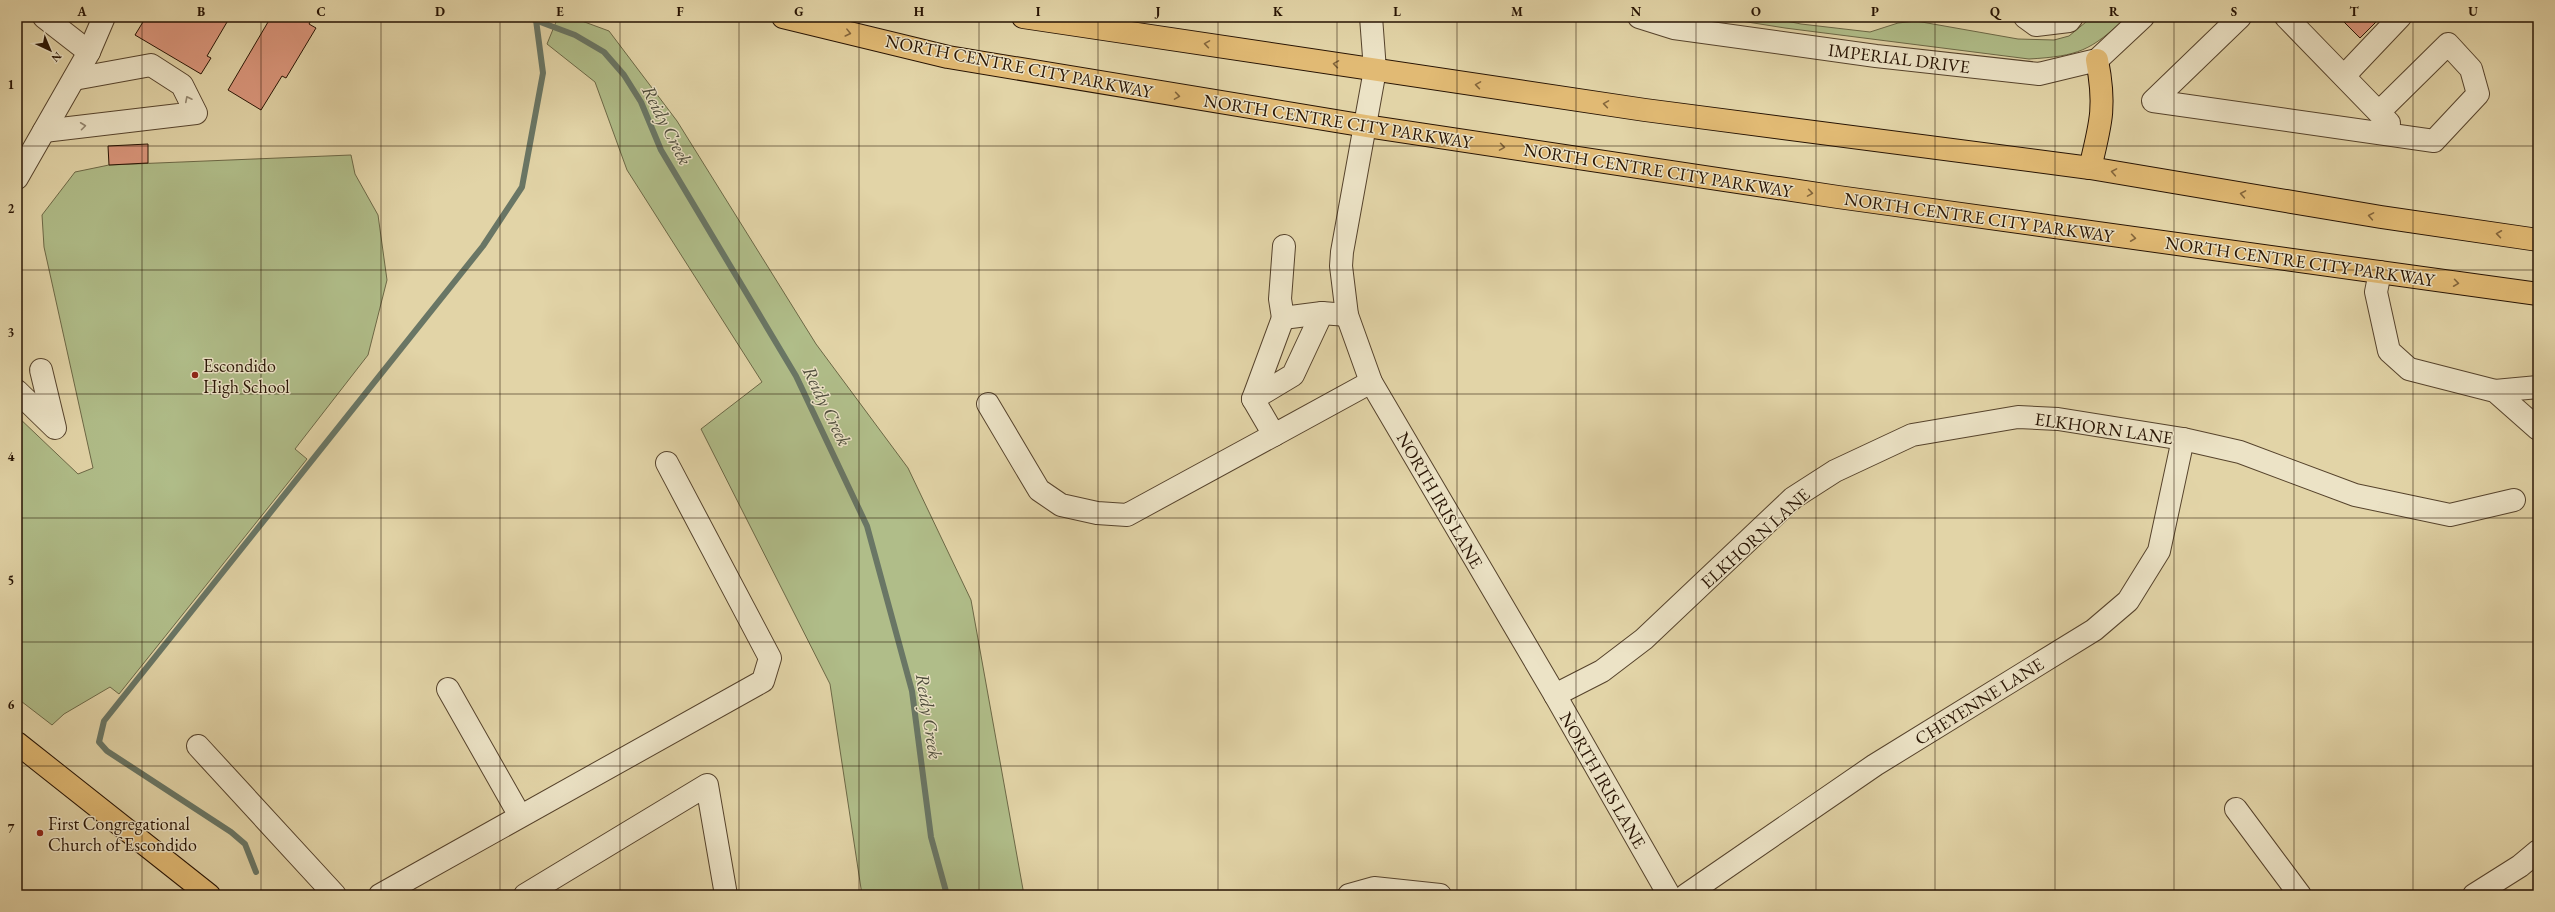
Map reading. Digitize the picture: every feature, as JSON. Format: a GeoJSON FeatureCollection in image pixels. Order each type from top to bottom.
{"type":"FeatureCollection","features":[{"type":"Feature","properties":{"kind":"main road","name":"NORTH CENTRE CITY PARKWAY"},"geometry":{"type":"LineString","coordinates":[[783,17],[948,56],[1366,126],[1838,197],[2538,294]]}},
{"type":"Feature","properties":{"kind":"main road"},"geometry":{"type":"LineString","coordinates":[[1023,17],[1653,111],[2090,168],[2381,217],[2538,240]]}},
{"type":"Feature","properties":{"kind":"main road"},"geometry":{"type":"LineString","coordinates":[[2090,168],[2103,115],[2103,88],[2097,60]]}},
{"type":"Feature","properties":{"kind":"main road"},"geometry":{"type":"LineString","coordinates":[[17,743],[209,895]]}},
{"type":"Feature","properties":{"kind":"street"},"geometry":{"type":"LineString","coordinates":[[44,17],[88,52]]}},
{"type":"Feature","properties":{"kind":"street"},"geometry":{"type":"LineString","coordinates":[[17,178],[74,79],[104,17]]}},
{"type":"Feature","properties":{"kind":"street","name":"NORTH IRIS LANE"},"geometry":{"type":"LineString","coordinates":[[1371,17],[1374,70],[1366,126],[1349,208],[1342,252],[1341,266],[1347,315],[1371,382],[1555,695],[1669,895]]}},
{"type":"Feature","properties":{"kind":"street","name":"IMPERIAL DRIVE"},"geometry":{"type":"LineString","coordinates":[[1639,17],[1674,28],[1876,56],[2039,74],[2097,60],[2143,17]]}},
{"type":"Feature","properties":{"kind":"street"},"geometry":{"type":"LineString","coordinates":[[2025,17],[2036,25],[2069,21],[2072,17]]}},
{"type":"Feature","properties":{"kind":"street"},"geometry":{"type":"LineString","coordinates":[[2240,17],[2153,101],[2434,141],[2478,94],[2471,69],[2448,44],[2379,112]]}},
{"type":"Feature","properties":{"kind":"street"},"geometry":{"type":"LineString","coordinates":[[2286,17],[2402,137]]}},
{"type":"Feature","properties":{"kind":"street"},"geometry":{"type":"LineString","coordinates":[[2344,76],[2400,17]]}},
{"type":"Feature","properties":{"kind":"street"},"geometry":{"type":"LineString","coordinates":[[44,131],[196,113],[182,85],[151,65],[74,79]]}},
{"type":"Feature","properties":{"kind":"street"},"geometry":{"type":"LineString","coordinates":[[1252,399],[1283,318],[1280,300],[1284,246]]}},
{"type":"Feature","properties":{"kind":"street"},"geometry":{"type":"LineString","coordinates":[[2380,272],[2376,292],[2388,351],[2409,368],[2495,391],[2538,387]]}},
{"type":"Feature","properties":{"kind":"street"},"geometry":{"type":"LineString","coordinates":[[1283,318],[1322,313],[1347,315]]}},
{"type":"Feature","properties":{"kind":"street"},"geometry":{"type":"LineString","coordinates":[[1252,399],[1293,375],[1322,313]]}},
{"type":"Feature","properties":{"kind":"street"},"geometry":{"type":"LineString","coordinates":[[17,392],[55,428],[41,370]]}},
{"type":"Feature","properties":{"kind":"street"},"geometry":{"type":"LineString","coordinates":[[988,404],[1040,490],[1061,505],[1097,513],[1127,514],[1371,382]]}},
{"type":"Feature","properties":{"kind":"street"},"geometry":{"type":"LineString","coordinates":[[2495,391],[2538,430]]}},
{"type":"Feature","properties":{"kind":"street"},"geometry":{"type":"LineString","coordinates":[[1252,399],[1274,435]]}},
{"type":"Feature","properties":{"kind":"street","name":"ELKHORN LANE"},"geometry":{"type":"LineString","coordinates":[[1555,695],[1602,671],[1644,639],[1793,498],[1835,471],[1912,436],[2018,417],[2058,419],[2183,439],[2240,452],[2355,496],[2450,515],[2514,500]]}},
{"type":"Feature","properties":{"kind":"street","name":"CHEYENNE LANE"},"geometry":{"type":"LineString","coordinates":[[1686,895],[1875,765],[2094,630],[2128,601],[2159,550],[2183,439]]}},
{"type":"Feature","properties":{"kind":"street"},"geometry":{"type":"LineString","coordinates":[[380,895],[763,681],[770,658],[667,463]]}},
{"type":"Feature","properties":{"kind":"street"},"geometry":{"type":"LineString","coordinates":[[448,689],[520,816]]}},
{"type":"Feature","properties":{"kind":"street"},"geometry":{"type":"LineString","coordinates":[[198,746],[335,895]]}},
{"type":"Feature","properties":{"kind":"street"},"geometry":{"type":"LineString","coordinates":[[525,895],[707,785],[726,895]]}},
{"type":"Feature","properties":{"kind":"street"},"geometry":{"type":"LineString","coordinates":[[2236,809],[2300,895]]}},
{"type":"Feature","properties":{"kind":"street"},"geometry":{"type":"LineString","coordinates":[[2474,895],[2520,866],[2538,851]]}},
{"type":"Feature","properties":{"kind":"street"},"geometry":{"type":"LineString","coordinates":[[1349,895],[1374,888],[1440,895]]}},
{"type":"Feature","properties":{"kind":"green space"},"geometry":{"type":"Polygon","coordinates":[[[558,17],[571,17],[609,31],[677,121],[816,344],[908,468],[971,600],[1024,895],[862,895],[830,684],[701,429],[762,382],[627,170],[595,82],[547,44],[558,17]]]}},
{"type":"Feature","properties":{"kind":"green space"},"geometry":{"type":"Polygon","coordinates":[[[1716,17],[1767,17],[1801,24],[1870,32],[1898,23],[1916,21],[2018,39],[2054,40],[2069,36],[2092,17],[2127,17],[2103,37],[2083,50],[2060,56],[2029,59],[1785,28],[1716,17]]]}},
{"type":"Feature","properties":{"kind":"green space"},"geometry":{"type":"Polygon","coordinates":[[[351,155],[355,174],[378,215],[387,280],[368,355],[295,449],[307,459],[119,694],[110,687],[64,714],[52,725],[17,698],[17,416],[78,474],[93,468],[44,247],[42,215],[75,172],[109,165],[351,155]]]}},
{"type":"Feature","properties":{"kind":"building"},"geometry":{"type":"Polygon","coordinates":[[[146,17],[230,17],[207,56],[211,58],[201,74],[135,35],[146,17]]]}},
{"type":"Feature","properties":{"kind":"building"},"geometry":{"type":"Polygon","coordinates":[[[271,17],[313,17],[309,24],[316,28],[286,78],[282,76],[261,110],[228,90],[271,17]]]}},
{"type":"Feature","properties":{"kind":"building"},"geometry":{"type":"Polygon","coordinates":[[[2339,17],[2381,17],[2360,38],[2339,17]]]}},
{"type":"Feature","properties":{"kind":"building"},"geometry":{"type":"Polygon","coordinates":[[[148,144],[148,163],[109,165],[108,146],[148,144]]]}},
{"type":"Feature","properties":{"kind":"waterway","name":"Reidy Creek"},"geometry":{"type":"LineString","coordinates":[[527,17],[575,35],[604,52],[624,75],[641,102],[661,150],[796,376],[867,526],[912,691],[931,837],[947,895]]}},
{"type":"Feature","properties":{"kind":"waterway"},"geometry":{"type":"LineString","coordinates":[[256,872],[245,844],[231,832],[107,751],[99,742],[104,721],[483,246],[522,187],[543,73],[536,20]]}},
{"type":"Feature","properties":{"kind":"place","name":"Escondido High School"},"geometry":{"type":"Point","coordinates":[195,375]}},
{"type":"Feature","properties":{"kind":"place","name":"First Congregational Church of Escondido"},"geometry":{"type":"Point","coordinates":[40,833]}}]}
